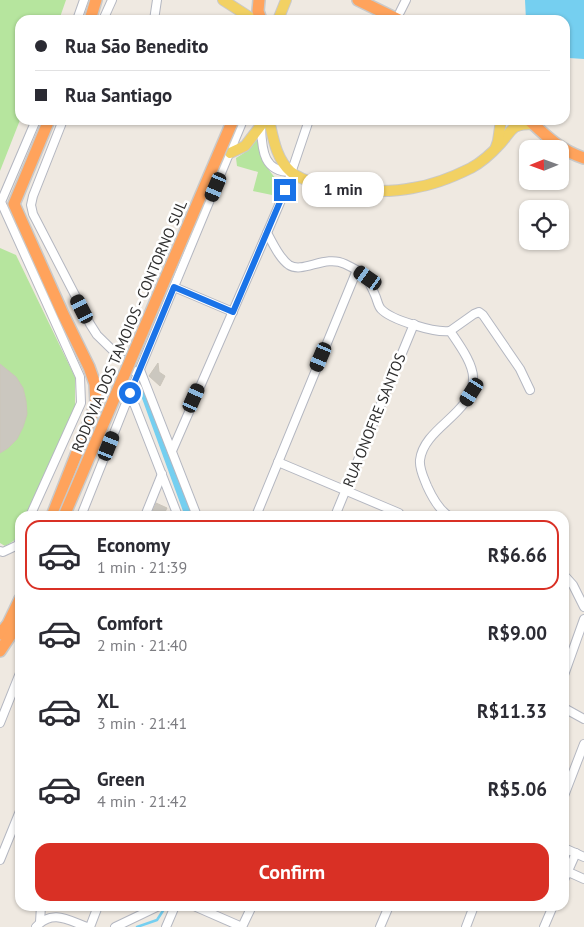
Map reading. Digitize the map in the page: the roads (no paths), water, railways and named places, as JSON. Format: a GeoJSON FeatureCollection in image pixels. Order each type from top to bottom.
{"type":"FeatureCollection","features":[{"type":"Feature","properties":{"kind":"highway"},"geometry":{"type":"LineString","coordinates":[[92,15],[98,0]]}},
{"type":"Feature","properties":{"kind":"highway"},"geometry":{"type":"LineString","coordinates":[[259,0],[259,15]]}},
{"type":"Feature","properties":{"kind":"highway"},"geometry":{"type":"LineString","coordinates":[[358,0],[397,15]]}},
{"type":"Feature","properties":{"kind":"highway","name":"RODOVIA DOS TAMOIOS - CONTORNO SUL"},"geometry":{"type":"LineString","coordinates":[[46,125],[14,204],[90,367],[95,384],[96,404],[54,511]]}},
{"type":"Feature","properties":{"kind":"highway","name":"RODOVIA DOS TAMOIOS - CONTORNO SUL"},"geometry":{"type":"LineString","coordinates":[[66,511],[231,125]]}},
{"type":"Feature","properties":{"kind":"highway"},"geometry":{"type":"LineString","coordinates":[[539,125],[582,157]]}},
{"type":"Feature","properties":{"kind":"highway"},"geometry":{"type":"LineString","coordinates":[[0,634],[8,624],[15,609]]}},
{"type":"Feature","properties":{"kind":"highway"},"geometry":{"type":"LineString","coordinates":[[0,651],[15,628]]}},
{"type":"Feature","properties":{"kind":"main road"},"geometry":{"type":"LineString","coordinates":[[223,0],[246,15]]}},
{"type":"Feature","properties":{"kind":"main road"},"geometry":{"type":"LineString","coordinates":[[280,15],[286,0]]}},
{"type":"Feature","properties":{"kind":"main road"},"geometry":{"type":"LineString","coordinates":[[230,153],[245,146],[263,125]]}},
{"type":"Feature","properties":{"kind":"main road"},"geometry":{"type":"LineString","coordinates":[[266,125],[278,153],[291,172],[323,185],[372,191],[398,190],[434,183],[469,169],[484,161],[514,128],[522,125]]}},
{"type":"Feature","properties":{"kind":"main road"},"geometry":{"type":"LineString","coordinates":[[491,154],[498,141],[500,125]]}},
{"type":"Feature","properties":{"kind":"street"},"geometry":{"type":"LineString","coordinates":[[79,15],[84,0]]}},
{"type":"Feature","properties":{"kind":"street"},"geometry":{"type":"LineString","coordinates":[[105,15],[112,0]]}},
{"type":"Feature","properties":{"kind":"street"},"geometry":{"type":"LineString","coordinates":[[155,15],[157,0]]}},
{"type":"Feature","properties":{"kind":"street"},"geometry":{"type":"LineString","coordinates":[[400,15],[406,0]]}},
{"type":"Feature","properties":{"kind":"street"},"geometry":{"type":"LineString","coordinates":[[32,511],[81,402],[80,376],[0,202],[34,125]]}},
{"type":"Feature","properties":{"kind":"street"},"geometry":{"type":"LineString","coordinates":[[61,125],[33,196],[31,205],[34,214],[90,324],[97,334],[139,372],[195,511]]}},
{"type":"Feature","properties":{"kind":"street"},"geometry":{"type":"LineString","coordinates":[[83,511],[242,125]]}},
{"type":"Feature","properties":{"kind":"street"},"geometry":{"type":"LineString","coordinates":[[172,451],[267,233],[307,125]]}},
{"type":"Feature","properties":{"kind":"street"},"geometry":{"type":"LineString","coordinates":[[267,233],[283,259],[295,268],[333,261],[342,262],[357,270],[368,278],[381,309],[391,316],[430,329],[450,331],[479,312],[483,315],[520,370],[530,390]]}},
{"type":"Feature","properties":{"kind":"street"},"geometry":{"type":"LineString","coordinates":[[258,511],[357,270]]}},
{"type":"Feature","properties":{"kind":"street"},"geometry":{"type":"LineString","coordinates":[[174,287],[233,312]]}},
{"type":"Feature","properties":{"kind":"street","name":"RUA ONOFRE SANTOS"},"geometry":{"type":"LineString","coordinates":[[337,511],[414,324]]}},
{"type":"Feature","properties":{"kind":"street"},"geometry":{"type":"LineString","coordinates":[[442,511],[430,492],[422,474],[419,461],[423,450],[430,440],[465,404],[472,392],[474,377],[463,350],[450,331]]}},
{"type":"Feature","properties":{"kind":"street"},"geometry":{"type":"LineString","coordinates":[[130,393],[176,511]]}},
{"type":"Feature","properties":{"kind":"street"},"geometry":{"type":"LineString","coordinates":[[278,462],[393,511]]}},
{"type":"Feature","properties":{"kind":"street"},"geometry":{"type":"LineString","coordinates":[[147,511],[162,474]]}},
{"type":"Feature","properties":{"kind":"street"},"geometry":{"type":"LineString","coordinates":[[0,551],[3,552],[15,546]]}},
{"type":"Feature","properties":{"kind":"street"},"geometry":{"type":"LineString","coordinates":[[569,581],[584,608]]}},
{"type":"Feature","properties":{"kind":"street"},"geometry":{"type":"LineString","coordinates":[[569,661],[584,619]]}},
{"type":"Feature","properties":{"kind":"street"},"geometry":{"type":"LineString","coordinates":[[0,723],[15,694]]}},
{"type":"Feature","properties":{"kind":"street"},"geometry":{"type":"LineString","coordinates":[[569,711],[584,719]]}},
{"type":"Feature","properties":{"kind":"street"},"geometry":{"type":"LineString","coordinates":[[569,783],[584,744]]}},
{"type":"Feature","properties":{"kind":"street"},"geometry":{"type":"LineString","coordinates":[[0,860],[15,823]]}},
{"type":"Feature","properties":{"kind":"street"},"geometry":{"type":"LineString","coordinates":[[569,850],[584,857]]}},
{"type":"Feature","properties":{"kind":"street"},"geometry":{"type":"LineString","coordinates":[[569,865],[576,853]]}},
{"type":"Feature","properties":{"kind":"street"},"geometry":{"type":"LineString","coordinates":[[569,872],[584,879]]}},
{"type":"Feature","properties":{"kind":"street"},"geometry":{"type":"LineString","coordinates":[[38,924],[40,911]]}},
{"type":"Feature","properties":{"kind":"street"},"geometry":{"type":"LineString","coordinates":[[38,924],[51,916],[88,927],[96,911]]}},
{"type":"Feature","properties":{"kind":"street"},"geometry":{"type":"LineString","coordinates":[[115,927],[149,911]]}},
{"type":"Feature","properties":{"kind":"street"},"geometry":{"type":"LineString","coordinates":[[165,927],[173,911]]}},
{"type":"Feature","properties":{"kind":"street"},"geometry":{"type":"LineString","coordinates":[[205,911],[242,927],[250,911]]}},
{"type":"Feature","properties":{"kind":"street"},"geometry":{"type":"LineString","coordinates":[[380,927],[387,911]]}},
{"type":"Feature","properties":{"kind":"street"},"geometry":{"type":"LineString","coordinates":[[466,927],[472,911]]}},
{"type":"Feature","properties":{"kind":"street"},"geometry":{"type":"LineString","coordinates":[[544,927],[551,911]]}},
{"type":"Feature","properties":{"kind":"water"},"geometry":{"type":"Polygon","coordinates":[[[525,0],[584,0],[584,59],[570,58],[570,15],[526,15],[525,0]]]}},
{"type":"Feature","properties":{"kind":"waterway"},"geometry":{"type":"LineString","coordinates":[[145,395],[187,511]]}},
{"type":"Feature","properties":{"kind":"waterway"},"geometry":{"type":"LineString","coordinates":[[137,927],[157,920],[163,911]]}}]}
